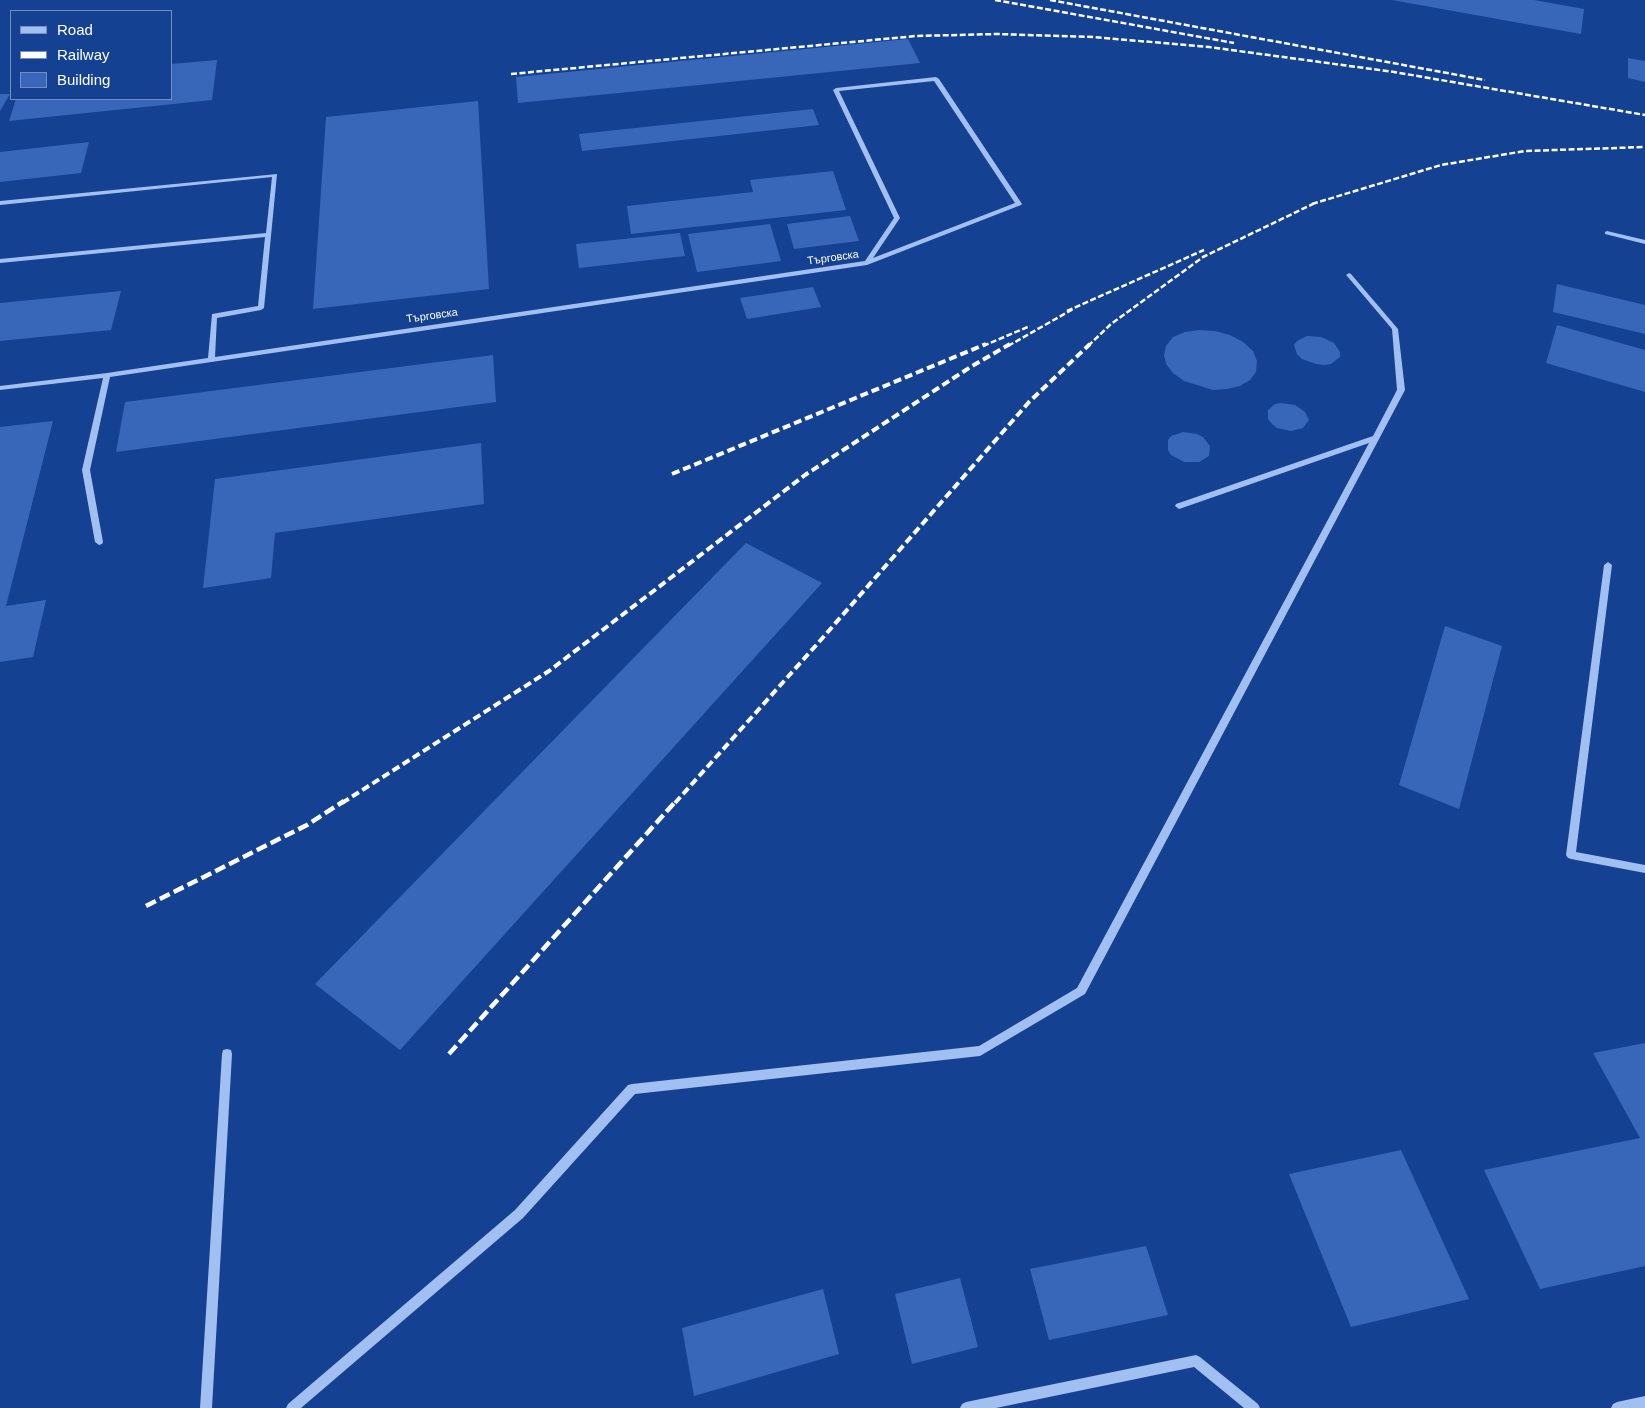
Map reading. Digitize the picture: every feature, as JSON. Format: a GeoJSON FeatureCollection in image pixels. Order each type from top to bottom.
{"type":"FeatureCollection","features":[{"type":"Feature","properties":{"kind":"street","name":"Търговска"},"geometry":{"type":"LineString","coordinates":[[0,388],[107,375],[868,263],[1019,204],[936,79],[836,90],[897,218],[868,263]]}},
{"type":"Feature","properties":{"kind":"street"},"geometry":{"type":"LineString","coordinates":[[0,203],[275,175],[261,308],[214,316],[212,359]]}},
{"type":"Feature","properties":{"kind":"street"},"geometry":{"type":"LineString","coordinates":[[1607,233],[1645,242]]}},
{"type":"Feature","properties":{"kind":"street"},"geometry":{"type":"LineString","coordinates":[[0,261],[269,235]]}},
{"type":"Feature","properties":{"kind":"street"},"geometry":{"type":"LineString","coordinates":[[292,1408],[519,1214],[632,1089],[980,1051],[1081,991],[1401,390],[1395,329],[1349,275]]}},
{"type":"Feature","properties":{"kind":"street"},"geometry":{"type":"LineString","coordinates":[[99,542],[86,470],[107,375]]}},
{"type":"Feature","properties":{"kind":"street"},"geometry":{"type":"LineString","coordinates":[[1608,565],[1571,855],[1645,869]]}},
{"type":"Feature","properties":{"kind":"street"},"geometry":{"type":"LineString","coordinates":[[206,1408],[227,1054]]}},
{"type":"Feature","properties":{"kind":"street"},"geometry":{"type":"LineString","coordinates":[[966,1408],[1196,1361],[1254,1408]]}},
{"type":"Feature","properties":{"kind":"street"},"geometry":{"type":"LineString","coordinates":[[1617,1408],[1645,1402]]}},
{"type":"Feature","properties":{"kind":"lane"},"geometry":{"type":"LineString","coordinates":[[1179,506],[1376,438]]}},
{"type":"Feature","properties":{"kind":"building"},"geometry":{"type":"Polygon","coordinates":[[[1392,0],[1534,0],[1584,9],[1581,34],[1392,0]]]}},
{"type":"Feature","properties":{"kind":"building"},"geometry":{"type":"Polygon","coordinates":[[[908,39],[920,63],[518,103],[516,77],[908,39]]]}},
{"type":"Feature","properties":{"kind":"building"},"geometry":{"type":"Polygon","coordinates":[[[1628,58],[1645,61],[1645,82],[1628,78],[1628,58]]]}},
{"type":"Feature","properties":{"kind":"building"},"geometry":{"type":"Polygon","coordinates":[[[217,60],[212,100],[9,121],[16,100],[172,100],[172,64],[217,60]]]}},
{"type":"Feature","properties":{"kind":"building"},"geometry":{"type":"Polygon","coordinates":[[[0,94],[10,94],[0,111],[0,94]]]}},
{"type":"Feature","properties":{"kind":"building"},"geometry":{"type":"Polygon","coordinates":[[[478,101],[489,289],[313,309],[326,117],[478,101]]]}},
{"type":"Feature","properties":{"kind":"building"},"geometry":{"type":"Polygon","coordinates":[[[813,109],[819,125],[582,151],[579,134],[813,109]]]}},
{"type":"Feature","properties":{"kind":"building"},"geometry":{"type":"Polygon","coordinates":[[[89,142],[81,173],[0,182],[0,152],[89,142]]]}},
{"type":"Feature","properties":{"kind":"building"},"geometry":{"type":"Polygon","coordinates":[[[833,171],[846,210],[631,234],[627,206],[753,192],[750,180],[833,171]]]}},
{"type":"Feature","properties":{"kind":"building"},"geometry":{"type":"Polygon","coordinates":[[[850,216],[859,241],[794,249],[787,224],[850,216]]]}},
{"type":"Feature","properties":{"kind":"building"},"geometry":{"type":"Polygon","coordinates":[[[770,224],[781,261],[697,272],[688,234],[770,224]]]}},
{"type":"Feature","properties":{"kind":"building"},"geometry":{"type":"Polygon","coordinates":[[[680,233],[685,256],[579,268],[576,244],[680,233]]]}},
{"type":"Feature","properties":{"kind":"building"},"geometry":{"type":"Polygon","coordinates":[[[1557,284],[1645,305],[1645,334],[1553,312],[1557,284]]]}},
{"type":"Feature","properties":{"kind":"building"},"geometry":{"type":"Polygon","coordinates":[[[813,287],[821,307],[747,319],[740,298],[813,287]]]}},
{"type":"Feature","properties":{"kind":"building"},"geometry":{"type":"Polygon","coordinates":[[[121,291],[111,330],[0,341],[0,303],[121,291]]]}},
{"type":"Feature","properties":{"kind":"building"},"geometry":{"type":"Polygon","coordinates":[[[1557,325],[1645,350],[1645,392],[1546,363],[1557,325]]]}},
{"type":"Feature","properties":{"kind":"building"},"geometry":{"type":"Polygon","coordinates":[[[1199,330],[1215,331],[1230,335],[1243,342],[1253,351],[1257,361],[1256,372],[1250,380],[1240,386],[1213,390],[1184,381],[1173,373],[1166,364],[1164,355],[1166,346],[1173,337],[1185,332],[1199,330]]]}},
{"type":"Feature","properties":{"kind":"building"},"geometry":{"type":"Polygon","coordinates":[[[1307,336],[1321,337],[1334,343],[1340,352],[1340,357],[1331,364],[1324,365],[1302,359],[1297,354],[1294,345],[1297,341],[1307,336]]]}},
{"type":"Feature","properties":{"kind":"building"},"geometry":{"type":"Polygon","coordinates":[[[493,355],[496,402],[116,452],[125,402],[493,355]]]}},
{"type":"Feature","properties":{"kind":"building"},"geometry":{"type":"Polygon","coordinates":[[[1275,404],[1295,405],[1305,412],[1309,420],[1303,428],[1291,431],[1277,428],[1272,424],[1268,419],[1268,410],[1275,404]]]}},
{"type":"Feature","properties":{"kind":"building"},"geometry":{"type":"Polygon","coordinates":[[[53,421],[6,606],[46,600],[33,657],[0,662],[0,427],[53,421]]]}},
{"type":"Feature","properties":{"kind":"building"},"geometry":{"type":"Polygon","coordinates":[[[1183,432],[1203,437],[1210,446],[1209,456],[1199,462],[1184,462],[1171,455],[1168,450],[1168,440],[1171,436],[1183,432]]]}},
{"type":"Feature","properties":{"kind":"building"},"geometry":{"type":"Polygon","coordinates":[[[481,443],[484,504],[275,533],[271,578],[203,588],[215,479],[481,443]]]}},
{"type":"Feature","properties":{"kind":"building"},"geometry":{"type":"Polygon","coordinates":[[[746,543],[822,583],[400,1050],[315,984],[746,543]]]}},
{"type":"Feature","properties":{"kind":"building"},"geometry":{"type":"Polygon","coordinates":[[[1445,626],[1502,646],[1459,809],[1399,785],[1445,626]]]}},
{"type":"Feature","properties":{"kind":"building"},"geometry":{"type":"Polygon","coordinates":[[[1645,1043],[1645,1266],[1540,1289],[1484,1170],[1640,1138],[1593,1053],[1645,1043]]]}},
{"type":"Feature","properties":{"kind":"building"},"geometry":{"type":"Polygon","coordinates":[[[1401,1150],[1469,1299],[1351,1327],[1289,1174],[1401,1150]]]}},
{"type":"Feature","properties":{"kind":"building"},"geometry":{"type":"Polygon","coordinates":[[[1146,1246],[1168,1315],[1049,1340],[1030,1269],[1146,1246]]]}},
{"type":"Feature","properties":{"kind":"building"},"geometry":{"type":"Polygon","coordinates":[[[960,1278],[978,1347],[912,1364],[895,1294],[960,1278]]]}},
{"type":"Feature","properties":{"kind":"building"},"geometry":{"type":"Polygon","coordinates":[[[823,1289],[839,1354],[694,1396],[682,1328],[823,1289]]]}},
{"type":"Feature","properties":{"kind":"railway"},"geometry":{"type":"LineString","coordinates":[[995,0],[1234,43]]}},
{"type":"Feature","properties":{"kind":"railway"},"geometry":{"type":"LineString","coordinates":[[1050,0],[1485,80]]}},
{"type":"Feature","properties":{"kind":"railway"},"geometry":{"type":"LineString","coordinates":[[511,74],[916,36],[997,34],[1093,37],[1209,47],[1394,72],[1645,115]]}},
{"type":"Feature","properties":{"kind":"railway"},"geometry":{"type":"LineString","coordinates":[[1314,203],[1441,165],[1525,151],[1645,147]]}},
{"type":"Feature","properties":{"kind":"railway"},"geometry":{"type":"LineString","coordinates":[[1088,346],[1111,324],[1203,257],[1314,203]]}},
{"type":"Feature","properties":{"kind":"railway"},"geometry":{"type":"LineString","coordinates":[[1067,311],[1204,250]]}},
{"type":"Feature","properties":{"kind":"railway"},"geometry":{"type":"LineString","coordinates":[[1008,346],[1073,309]]}},
{"type":"Feature","properties":{"kind":"railway"},"geometry":{"type":"LineString","coordinates":[[983,346],[1030,326]]}},
{"type":"Feature","properties":{"kind":"railway"},"geometry":{"type":"LineString","coordinates":[[672,474],[986,344]]}},
{"type":"Feature","properties":{"kind":"railway"},"geometry":{"type":"LineString","coordinates":[[342,803],[549,671],[805,475],[972,366],[1010,344]]}},
{"type":"Feature","properties":{"kind":"railway"},"geometry":{"type":"LineString","coordinates":[[675,803],[1029,402],[1090,344]]}},
{"type":"Feature","properties":{"kind":"railway"},"geometry":{"type":"LineString","coordinates":[[146,906],[307,825],[344,801]]}},
{"type":"Feature","properties":{"kind":"railway"},"geometry":{"type":"LineString","coordinates":[[449,1054],[676,801]]}}]}
